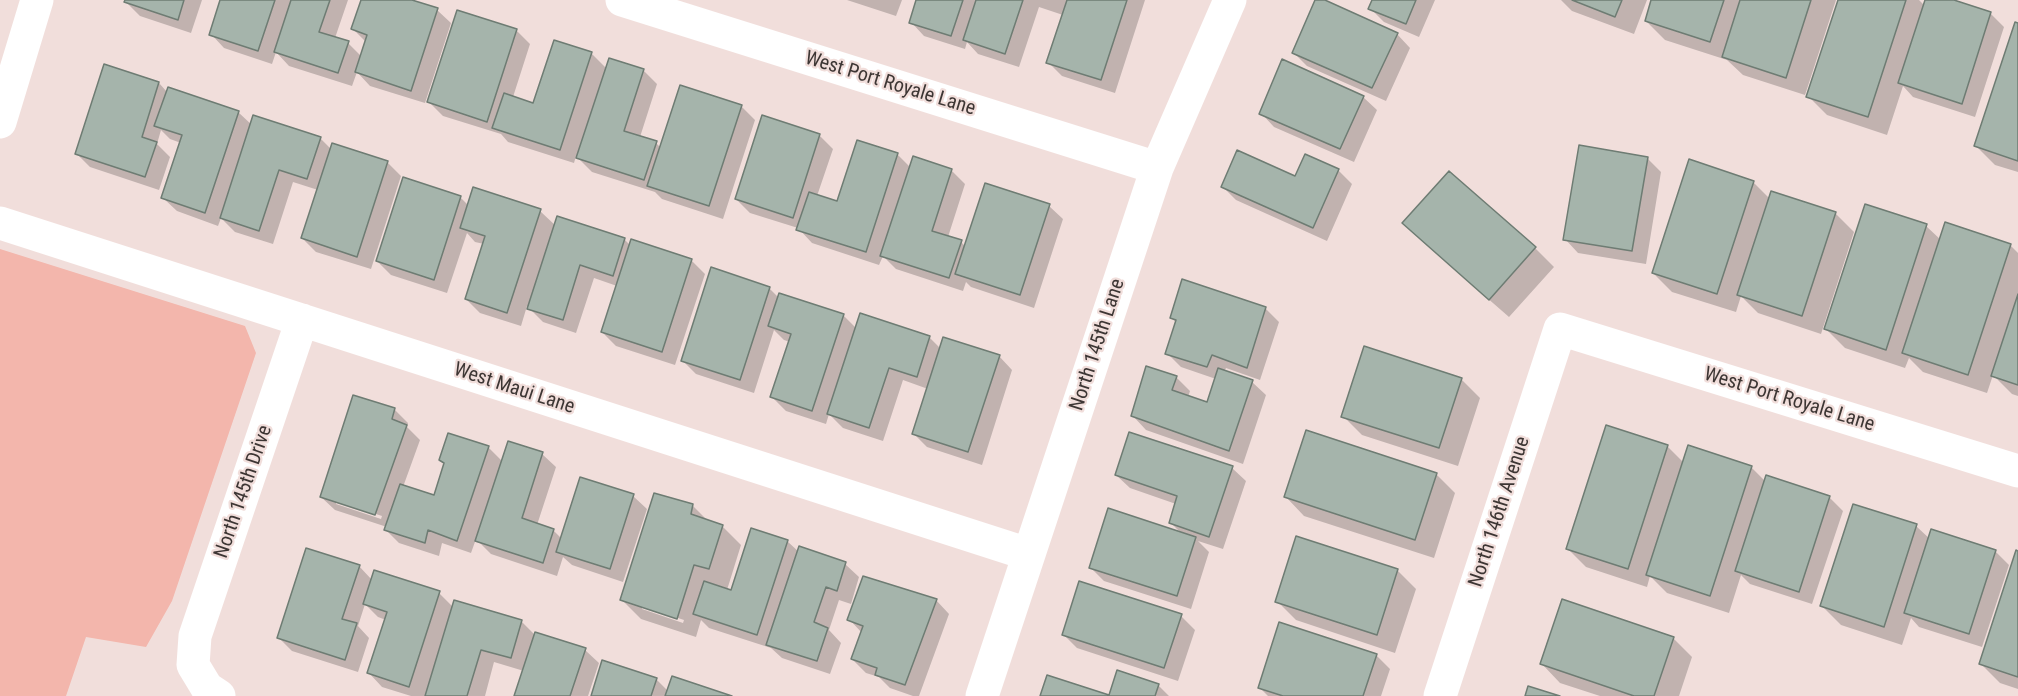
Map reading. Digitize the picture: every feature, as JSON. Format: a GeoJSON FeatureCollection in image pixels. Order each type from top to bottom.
{"type":"FeatureCollection","features":[{"type":"Feature","properties":{"kind":"street"},"geometry":{"type":"LineString","coordinates":[[0,122],[38,0]]}},
{"type":"Feature","properties":{"kind":"street","name":"West Port Royale Lane"},"geometry":{"type":"LineString","coordinates":[[622,0],[1157,168]]}},
{"type":"Feature","properties":{"kind":"street","name":"North 145th Lane"},"geometry":{"type":"LineString","coordinates":[[982,696],[1157,168],[1230,0]]}},
{"type":"Feature","properties":{"kind":"street","name":"West Maui Lane"},"geometry":{"type":"LineString","coordinates":[[0,223],[1028,554]]}},
{"type":"Feature","properties":{"kind":"street","name":"North 145th Drive"},"geometry":{"type":"LineString","coordinates":[[219,696],[207,688],[193,665],[195,636],[302,320]]}},
{"type":"Feature","properties":{"kind":"street","name":"West Port Royale Lane"},"geometry":{"type":"LineString","coordinates":[[1560,329],[2018,471]]}},
{"type":"Feature","properties":{"kind":"street","name":"North 146th Avenue"},"geometry":{"type":"LineString","coordinates":[[1440,696],[1560,329]]}},
{"type":"Feature","properties":{"kind":"shaded area"},"geometry":{"type":"Polygon","coordinates":[[[0,249],[245,326],[256,353],[172,601],[146,647],[86,637],[66,696],[0,696],[0,249]]]}},
{"type":"Feature","properties":{"kind":"building"},"geometry":{"type":"Polygon","coordinates":[[[125,0],[184,0],[178,20],[124,2],[125,0]]]}},
{"type":"Feature","properties":{"kind":"building"},"geometry":{"type":"Polygon","coordinates":[[[220,0],[275,0],[258,51],[209,35],[220,0]]]}},
{"type":"Feature","properties":{"kind":"building"},"geometry":{"type":"Polygon","coordinates":[[[291,0],[330,0],[319,32],[349,41],[338,73],[274,52],[291,0]]]}},
{"type":"Feature","properties":{"kind":"building"},"geometry":{"type":"Polygon","coordinates":[[[361,0],[412,0],[438,8],[411,91],[355,72],[367,35],[351,29],[361,0]]]}},
{"type":"Feature","properties":{"kind":"building"},"geometry":{"type":"Polygon","coordinates":[[[916,0],[963,0],[951,36],[909,23],[916,0]]]}},
{"type":"Feature","properties":{"kind":"building"},"geometry":{"type":"Polygon","coordinates":[[[976,0],[1023,0],[1005,54],[963,40],[976,0]]]}},
{"type":"Feature","properties":{"kind":"building"},"geometry":{"type":"Polygon","coordinates":[[[1067,0],[1127,0],[1101,80],[1046,63],[1067,0]]]}},
{"type":"Feature","properties":{"kind":"building"},"geometry":{"type":"Polygon","coordinates":[[[1315,0],[1325,0],[1398,33],[1372,88],[1292,53],[1315,0]]]}},
{"type":"Feature","properties":{"kind":"building"},"geometry":{"type":"Polygon","coordinates":[[[1372,0],[1416,0],[1406,24],[1368,9],[1372,0]]]}},
{"type":"Feature","properties":{"kind":"building"},"geometry":{"type":"Polygon","coordinates":[[[1572,0],[1622,0],[1615,17],[1572,0]]]}},
{"type":"Feature","properties":{"kind":"building"},"geometry":{"type":"Polygon","coordinates":[[[1651,0],[1724,0],[1710,42],[1645,21],[1651,0]]]}},
{"type":"Feature","properties":{"kind":"building"},"geometry":{"type":"Polygon","coordinates":[[[1740,0],[1811,0],[1786,78],[1722,57],[1740,0]]]}},
{"type":"Feature","properties":{"kind":"building"},"geometry":{"type":"Polygon","coordinates":[[[1838,0],[1906,0],[1868,117],[1806,97],[1838,0]]]}},
{"type":"Feature","properties":{"kind":"building"},"geometry":{"type":"Polygon","coordinates":[[[1925,0],[1954,0],[1991,12],[1962,104],[1898,83],[1925,0]]]}},
{"type":"Feature","properties":{"kind":"building"},"geometry":{"type":"Polygon","coordinates":[[[457,10],[517,29],[487,122],[427,102],[457,10]]]}},
{"type":"Feature","properties":{"kind":"building"},"geometry":{"type":"Polygon","coordinates":[[[2015,22],[2018,23],[2018,161],[1974,146],[2015,22]]]}},
{"type":"Feature","properties":{"kind":"building"},"geometry":{"type":"Polygon","coordinates":[[[554,40],[592,52],[560,150],[492,128],[504,93],[533,103],[554,40]]]}},
{"type":"Feature","properties":{"kind":"building"},"geometry":{"type":"Polygon","coordinates":[[[609,58],[644,69],[624,131],[657,141],[644,180],[576,158],[609,58]]]}},
{"type":"Feature","properties":{"kind":"building"},"geometry":{"type":"Polygon","coordinates":[[[1282,59],[1364,96],[1340,149],[1259,114],[1282,59]]]}},
{"type":"Feature","properties":{"kind":"building"},"geometry":{"type":"Polygon","coordinates":[[[104,64],[159,82],[142,137],[157,142],[145,177],[75,154],[104,64]]]}},
{"type":"Feature","properties":{"kind":"building"},"geometry":{"type":"Polygon","coordinates":[[[680,85],[742,105],[709,206],[647,186],[680,85]]]}},
{"type":"Feature","properties":{"kind":"building"},"geometry":{"type":"Polygon","coordinates":[[[168,87],[239,111],[205,213],[161,198],[182,135],[154,126],[168,87]]]}},
{"type":"Feature","properties":{"kind":"building"},"geometry":{"type":"Polygon","coordinates":[[[253,115],[321,137],[307,179],[279,170],[259,231],[220,218],[253,115]]]}},
{"type":"Feature","properties":{"kind":"building"},"geometry":{"type":"Polygon","coordinates":[[[762,115],[820,134],[793,218],[735,199],[762,115]]]}},
{"type":"Feature","properties":{"kind":"building"},"geometry":{"type":"Polygon","coordinates":[[[857,140],[898,153],[866,252],[796,230],[809,192],[837,201],[857,140]]]}},
{"type":"Feature","properties":{"kind":"building"},"geometry":{"type":"Polygon","coordinates":[[[332,143],[388,161],[357,257],[301,238],[332,143]]]}},
{"type":"Feature","properties":{"kind":"building"},"geometry":{"type":"Polygon","coordinates":[[[1579,145],[1648,157],[1632,251],[1563,240],[1579,145]]]}},
{"type":"Feature","properties":{"kind":"building"},"geometry":{"type":"Polygon","coordinates":[[[1237,150],[1295,176],[1305,154],[1339,169],[1313,228],[1221,187],[1237,150]]]}},
{"type":"Feature","properties":{"kind":"building"},"geometry":{"type":"Polygon","coordinates":[[[913,156],[952,169],[932,231],[962,240],[949,278],[880,256],[913,156]]]}},
{"type":"Feature","properties":{"kind":"building"},"geometry":{"type":"Polygon","coordinates":[[[1689,159],[1754,181],[1717,294],[1652,273],[1689,159]]]}},
{"type":"Feature","properties":{"kind":"building"},"geometry":{"type":"Polygon","coordinates":[[[1449,171],[1536,247],[1489,300],[1402,223],[1449,171]]]}},
{"type":"Feature","properties":{"kind":"building"},"geometry":{"type":"Polygon","coordinates":[[[403,177],[461,196],[434,280],[376,261],[403,177]]]}},
{"type":"Feature","properties":{"kind":"building"},"geometry":{"type":"Polygon","coordinates":[[[985,183],[1050,204],[1020,295],[955,274],[985,183]]]}},
{"type":"Feature","properties":{"kind":"building"},"geometry":{"type":"Polygon","coordinates":[[[473,187],[541,209],[507,313],[465,299],[485,236],[460,228],[473,187]]]}},
{"type":"Feature","properties":{"kind":"building"},"geometry":{"type":"Polygon","coordinates":[[[1771,191],[1836,212],[1802,316],[1737,295],[1771,191]]]}},
{"type":"Feature","properties":{"kind":"building"},"geometry":{"type":"Polygon","coordinates":[[[1865,204],[1927,224],[1886,350],[1824,329],[1865,204]]]}},
{"type":"Feature","properties":{"kind":"building"},"geometry":{"type":"Polygon","coordinates":[[[557,216],[625,238],[613,276],[580,265],[563,320],[527,309],[557,216]]]}},
{"type":"Feature","properties":{"kind":"building"},"geometry":{"type":"Polygon","coordinates":[[[1945,222],[2011,244],[1968,375],[1902,353],[1945,222]]]}},
{"type":"Feature","properties":{"kind":"building"},"geometry":{"type":"Polygon","coordinates":[[[631,239],[692,259],[662,352],[601,332],[631,239]]]}},
{"type":"Feature","properties":{"kind":"building"},"geometry":{"type":"Polygon","coordinates":[[[711,267],[770,287],[740,380],[681,361],[711,267]]]}},
{"type":"Feature","properties":{"kind":"building"},"geometry":{"type":"Polygon","coordinates":[[[1182,279],[1266,307],[1247,368],[1212,355],[1207,367],[1165,354],[1176,320],[1170,318],[1182,279]]]}},
{"type":"Feature","properties":{"kind":"building"},"geometry":{"type":"Polygon","coordinates":[[[779,293],[844,314],[812,411],[770,397],[791,334],[768,326],[779,293]]]}},
{"type":"Feature","properties":{"kind":"building"},"geometry":{"type":"Polygon","coordinates":[[[2018,294],[2018,385],[1991,376],[2018,294]]]}},
{"type":"Feature","properties":{"kind":"building"},"geometry":{"type":"Polygon","coordinates":[[[860,313],[930,336],[917,377],[889,368],[869,428],[827,414],[860,313]]]}},
{"type":"Feature","properties":{"kind":"building"},"geometry":{"type":"Polygon","coordinates":[[[943,337],[1000,355],[968,452],[912,434],[943,337]]]}},
{"type":"Feature","properties":{"kind":"building"},"geometry":{"type":"Polygon","coordinates":[[[1364,346],[1462,378],[1439,448],[1341,417],[1364,346]]]}},
{"type":"Feature","properties":{"kind":"building"},"geometry":{"type":"Polygon","coordinates":[[[1146,366],[1177,376],[1172,390],[1207,402],[1218,368],[1253,380],[1229,451],[1131,416],[1146,366]]]}},
{"type":"Feature","properties":{"kind":"building"},"geometry":{"type":"Polygon","coordinates":[[[353,395],[395,408],[392,419],[407,425],[375,515],[320,497],[353,395]]]}},
{"type":"Feature","properties":{"kind":"building"},"geometry":{"type":"Polygon","coordinates":[[[1606,425],[1668,445],[1628,569],[1566,549],[1606,425]]]}},
{"type":"Feature","properties":{"kind":"building"},"geometry":{"type":"Polygon","coordinates":[[[1306,430],[1437,473],[1415,540],[1284,497],[1306,430]]]}},
{"type":"Feature","properties":{"kind":"building"},"geometry":{"type":"Polygon","coordinates":[[[1129,432],[1233,466],[1209,537],[1169,523],[1177,496],[1115,475],[1129,432]]]}},
{"type":"Feature","properties":{"kind":"building"},"geometry":{"type":"Polygon","coordinates":[[[448,433],[489,446],[457,541],[428,530],[425,543],[384,530],[400,484],[434,495],[444,463],[439,460],[448,433]]]}},
{"type":"Feature","properties":{"kind":"building"},"geometry":{"type":"Polygon","coordinates":[[[508,441],[543,452],[522,518],[554,529],[543,563],[475,541],[508,441]]]}},
{"type":"Feature","properties":{"kind":"building"},"geometry":{"type":"Polygon","coordinates":[[[1688,445],[1752,466],[1710,596],[1646,575],[1688,445]]]}},
{"type":"Feature","properties":{"kind":"building"},"geometry":{"type":"Polygon","coordinates":[[[1766,475],[1830,496],[1799,592],[1735,571],[1766,475]]]}},
{"type":"Feature","properties":{"kind":"building"},"geometry":{"type":"Polygon","coordinates":[[[580,477],[634,494],[610,569],[556,552],[580,477]]]}},
{"type":"Feature","properties":{"kind":"building"},"geometry":{"type":"Polygon","coordinates":[[[654,493],[693,504],[691,514],[723,525],[709,569],[694,565],[677,619],[620,600],[654,493]]]}},
{"type":"Feature","properties":{"kind":"building"},"geometry":{"type":"Polygon","coordinates":[[[1853,504],[1917,524],[1884,627],[1820,606],[1853,504]]]}},
{"type":"Feature","properties":{"kind":"building"},"geometry":{"type":"Polygon","coordinates":[[[1108,508],[1196,537],[1177,596],[1089,568],[1108,508]]]}},
{"type":"Feature","properties":{"kind":"building"},"geometry":{"type":"Polygon","coordinates":[[[751,528],[788,540],[757,635],[693,614],[704,581],[731,590],[751,528]]]}},
{"type":"Feature","properties":{"kind":"building"},"geometry":{"type":"Polygon","coordinates":[[[1931,529],[1996,550],[1969,634],[1904,613],[1931,529]]]}},
{"type":"Feature","properties":{"kind":"building"},"geometry":{"type":"Polygon","coordinates":[[[1296,536],[1398,569],[1377,635],[1275,602],[1296,536]]]}},
{"type":"Feature","properties":{"kind":"building"},"geometry":{"type":"Polygon","coordinates":[[[799,546],[846,562],[837,591],[826,587],[814,622],[828,628],[817,661],[766,645],[799,546]]]}},
{"type":"Feature","properties":{"kind":"building"},"geometry":{"type":"Polygon","coordinates":[[[306,548],[360,565],[342,619],[357,623],[345,660],[277,638],[306,548]]]}},
{"type":"Feature","properties":{"kind":"building"},"geometry":{"type":"Polygon","coordinates":[[[2016,550],[2018,551],[2018,677],[1979,664],[2016,550]]]}},
{"type":"Feature","properties":{"kind":"building"},"geometry":{"type":"Polygon","coordinates":[[[374,570],[440,591],[409,687],[367,673],[387,612],[363,604],[374,570]]]}},
{"type":"Feature","properties":{"kind":"building"},"geometry":{"type":"Polygon","coordinates":[[[863,576],[937,599],[905,685],[875,675],[877,668],[851,659],[863,626],[847,620],[863,576]]]}},
{"type":"Feature","properties":{"kind":"building"},"geometry":{"type":"Polygon","coordinates":[[[1079,581],[1182,614],[1164,668],[1062,635],[1079,581]]]}},
{"type":"Feature","properties":{"kind":"building"},"geometry":{"type":"Polygon","coordinates":[[[1562,599],[1674,637],[1654,696],[1634,696],[1540,664],[1562,599]]]}},
{"type":"Feature","properties":{"kind":"building"},"geometry":{"type":"Polygon","coordinates":[[[454,600],[522,620],[511,658],[481,650],[467,696],[425,696],[454,600]]]}},
{"type":"Feature","properties":{"kind":"building"},"geometry":{"type":"Polygon","coordinates":[[[1279,622],[1377,654],[1363,696],[1283,696],[1258,688],[1279,622]]]}},
{"type":"Feature","properties":{"kind":"building"},"geometry":{"type":"Polygon","coordinates":[[[535,632],[586,648],[570,696],[514,696],[535,632]]]}},
{"type":"Feature","properties":{"kind":"building"},"geometry":{"type":"Polygon","coordinates":[[[602,660],[657,678],[651,696],[591,696],[602,660]]]}},
{"type":"Feature","properties":{"kind":"building"},"geometry":{"type":"Polygon","coordinates":[[[1117,670],[1159,684],[1155,696],[1040,696],[1047,675],[1109,695],[1117,670]]]}},
{"type":"Feature","properties":{"kind":"building"},"geometry":{"type":"Polygon","coordinates":[[[672,676],[732,696],[665,696],[672,676]]]}},
{"type":"Feature","properties":{"kind":"building"},"geometry":{"type":"Polygon","coordinates":[[[1528,686],[1560,696],[1525,696],[1528,686]]]}}]}
